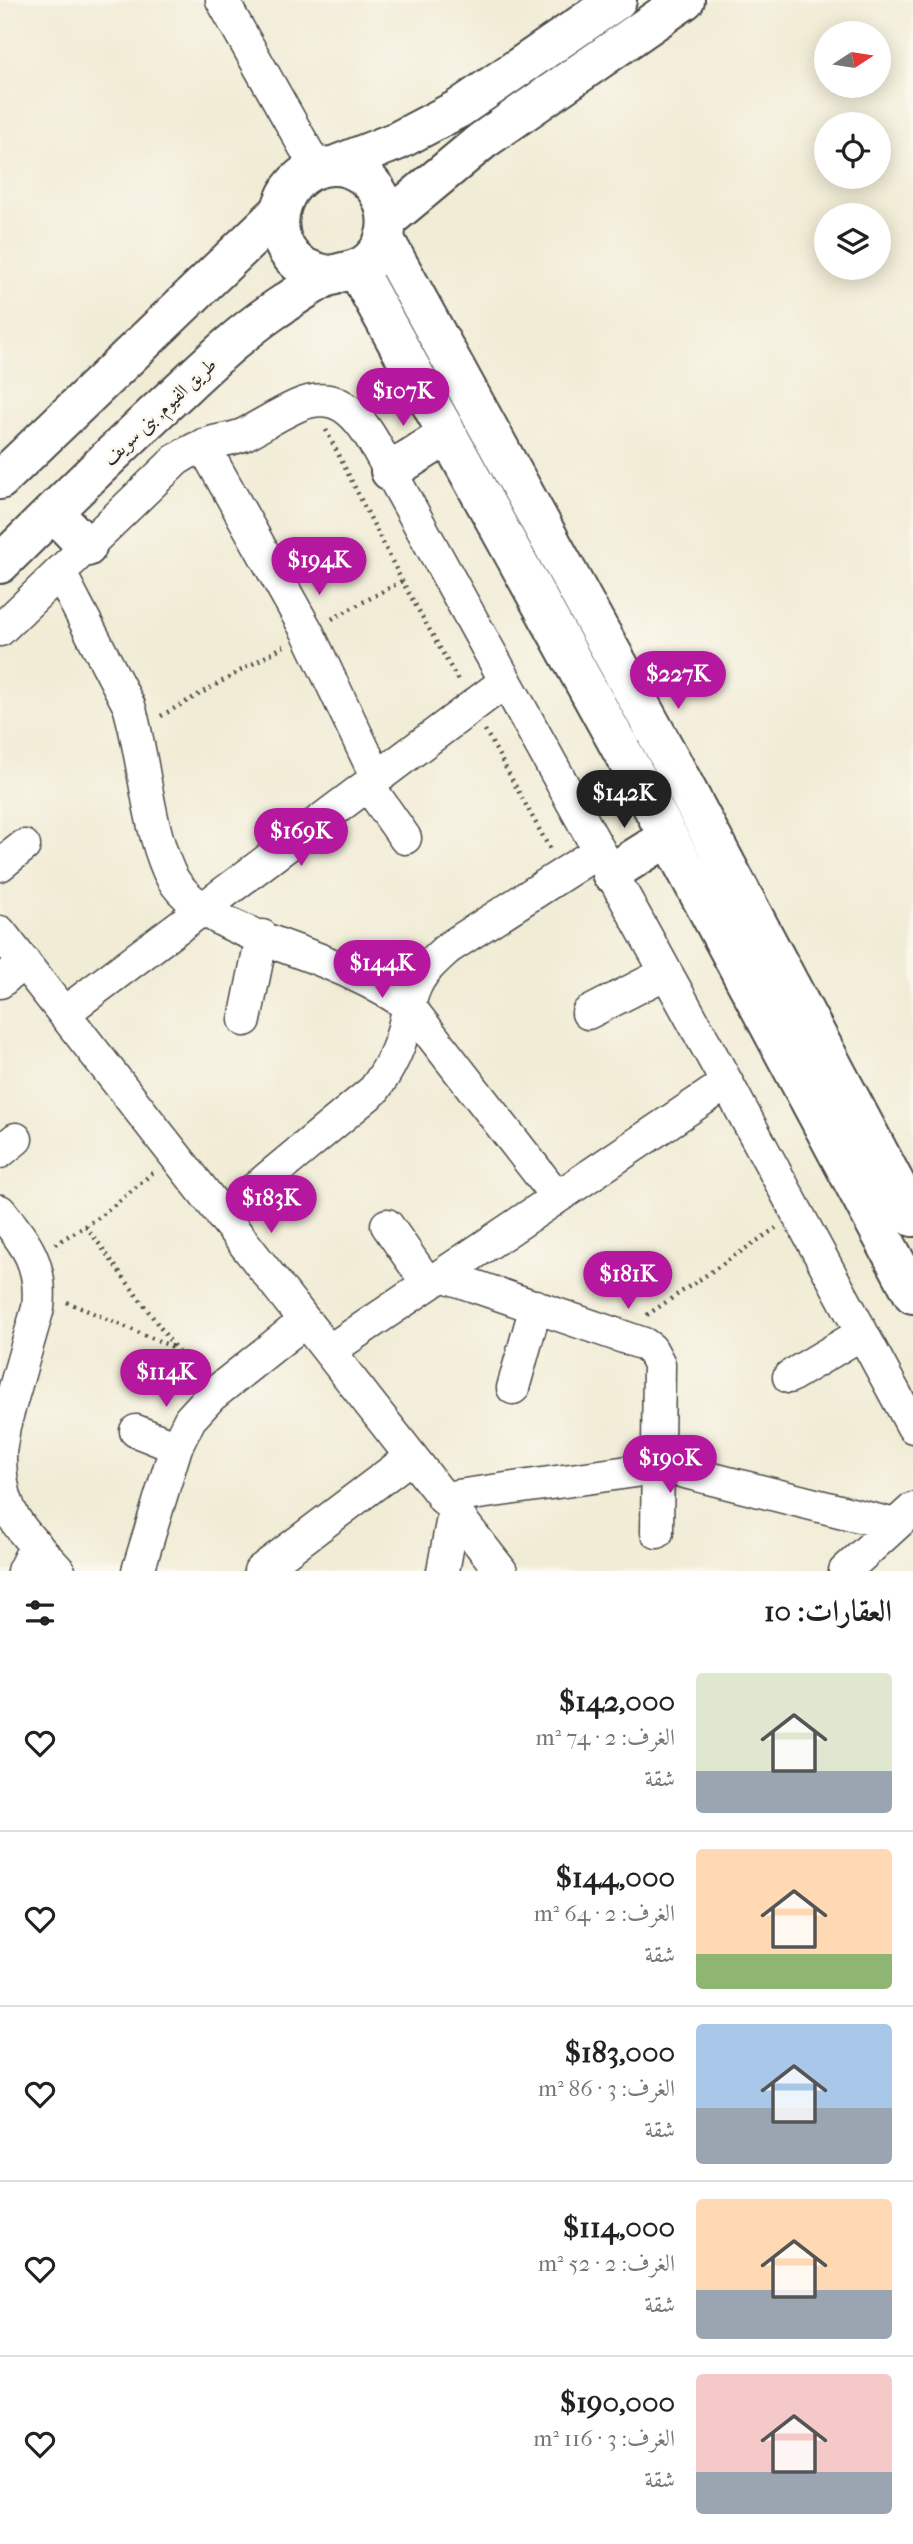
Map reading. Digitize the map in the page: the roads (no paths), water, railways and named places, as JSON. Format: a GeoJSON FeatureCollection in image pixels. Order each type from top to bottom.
{"type":"FeatureCollection","features":[{"type":"Feature","properties":{"kind":"main road"},"geometry":{"type":"LineString","coordinates":[[617,0],[458,109],[397,141],[303,175],[291,185],[278,213],[279,232],[286,249],[298,263],[314,272],[344,273],[378,251],[386,229],[482,141],[685,0]]}},
{"type":"Feature","properties":{"kind":"main road"},"geometry":{"type":"LineString","coordinates":[[325,168],[350,169],[370,183],[384,203],[386,229],[913,1217]]}},
{"type":"Feature","properties":{"kind":"main road"},"geometry":{"type":"LineString","coordinates":[[0,480],[278,213]]}},
{"type":"Feature","properties":{"kind":"main road"},"geometry":{"type":"LineString","coordinates":[[344,273],[448,435],[639,782],[913,1294]]}},
{"type":"Feature","properties":{"kind":"main road","name":"طريق الفيوم, بنى سويف"},"geometry":{"type":"LineString","coordinates":[[0,564],[123,443],[232,343],[274,311],[344,273]]}},
{"type":"Feature","properties":{"kind":"main road"},"geometry":{"type":"LineString","coordinates":[[390,471],[448,435]]}},
{"type":"Feature","properties":{"kind":"main road"},"geometry":{"type":"LineString","coordinates":[[53,512],[87,547]]}},
{"type":"Feature","properties":{"kind":"main road"},"geometry":{"type":"LineString","coordinates":[[639,782],[672,762]]}},
{"type":"Feature","properties":{"kind":"main road"},"geometry":{"type":"LineString","coordinates":[[605,862],[668,837]]}},
{"type":"Feature","properties":{"kind":"street"},"geometry":{"type":"LineString","coordinates":[[222,0],[325,168]]}},
{"type":"Feature","properties":{"kind":"street"},"geometry":{"type":"LineString","coordinates":[[0,630],[176,460],[203,445],[242,436],[311,401],[340,405],[352,412],[362,423],[390,471],[913,1427]]}},
{"type":"Feature","properties":{"kind":"street"},"geometry":{"type":"LineString","coordinates":[[203,445],[308,633],[372,782],[405,838]]}},
{"type":"Feature","properties":{"kind":"street"},"geometry":{"type":"LineString","coordinates":[[60,573],[118,684],[136,730],[143,774],[162,854],[170,875],[186,896],[219,919],[373,983],[408,1005],[557,1197]]}},
{"type":"Feature","properties":{"kind":"street"},"geometry":{"type":"LineString","coordinates":[[64,1013],[506,681]]}},
{"type":"Feature","properties":{"kind":"street"},"geometry":{"type":"LineString","coordinates":[[222,1216],[374,1090],[389,1069],[398,1049],[416,982],[430,964],[448,948],[563,874],[605,862]]}},
{"type":"Feature","properties":{"kind":"street"},"geometry":{"type":"LineString","coordinates":[[0,932],[12,972],[64,1013],[501,1571]]}},
{"type":"Feature","properties":{"kind":"street"},"geometry":{"type":"LineString","coordinates":[[245,1020],[262,936]]}},
{"type":"Feature","properties":{"kind":"street"},"geometry":{"type":"LineString","coordinates":[[588,1013],[666,972]]}},
{"type":"Feature","properties":{"kind":"street"},"geometry":{"type":"LineString","coordinates":[[329,1352],[727,1083]]}},
{"type":"Feature","properties":{"kind":"street"},"geometry":{"type":"LineString","coordinates":[[0,1211],[32,1256],[40,1291],[38,1308],[1,1439],[2,1497],[29,1558],[59,1571]]}},
{"type":"Feature","properties":{"kind":"street"},"geometry":{"type":"LineString","coordinates":[[387,1225],[435,1280],[536,1306],[644,1344],[651,1349],[659,1364],[657,1532]]}},
{"type":"Feature","properties":{"kind":"street"},"geometry":{"type":"LineString","coordinates":[[513,1388],[536,1306]]}},
{"type":"Feature","properties":{"kind":"street"},"geometry":{"type":"LineString","coordinates":[[138,1571],[176,1447],[190,1419],[211,1396],[304,1321]]}},
{"type":"Feature","properties":{"kind":"street"},"geometry":{"type":"LineString","coordinates":[[789,1377],[861,1334]]}},
{"type":"Feature","properties":{"kind":"street"},"geometry":{"type":"LineString","coordinates":[[136,1431],[176,1447]]}},
{"type":"Feature","properties":{"kind":"street"},"geometry":{"type":"LineString","coordinates":[[260,1571],[411,1457]]}},
{"type":"Feature","properties":{"kind":"street"},"geometry":{"type":"LineString","coordinates":[[449,1505],[657,1468],[674,1469],[904,1517]]}},
{"type":"Feature","properties":{"kind":"street"},"geometry":{"type":"LineString","coordinates":[[443,1571],[449,1505]]}},
{"type":"Feature","properties":{"kind":"street"},"geometry":{"type":"LineString","coordinates":[[845,1571],[904,1517]]}}]}
